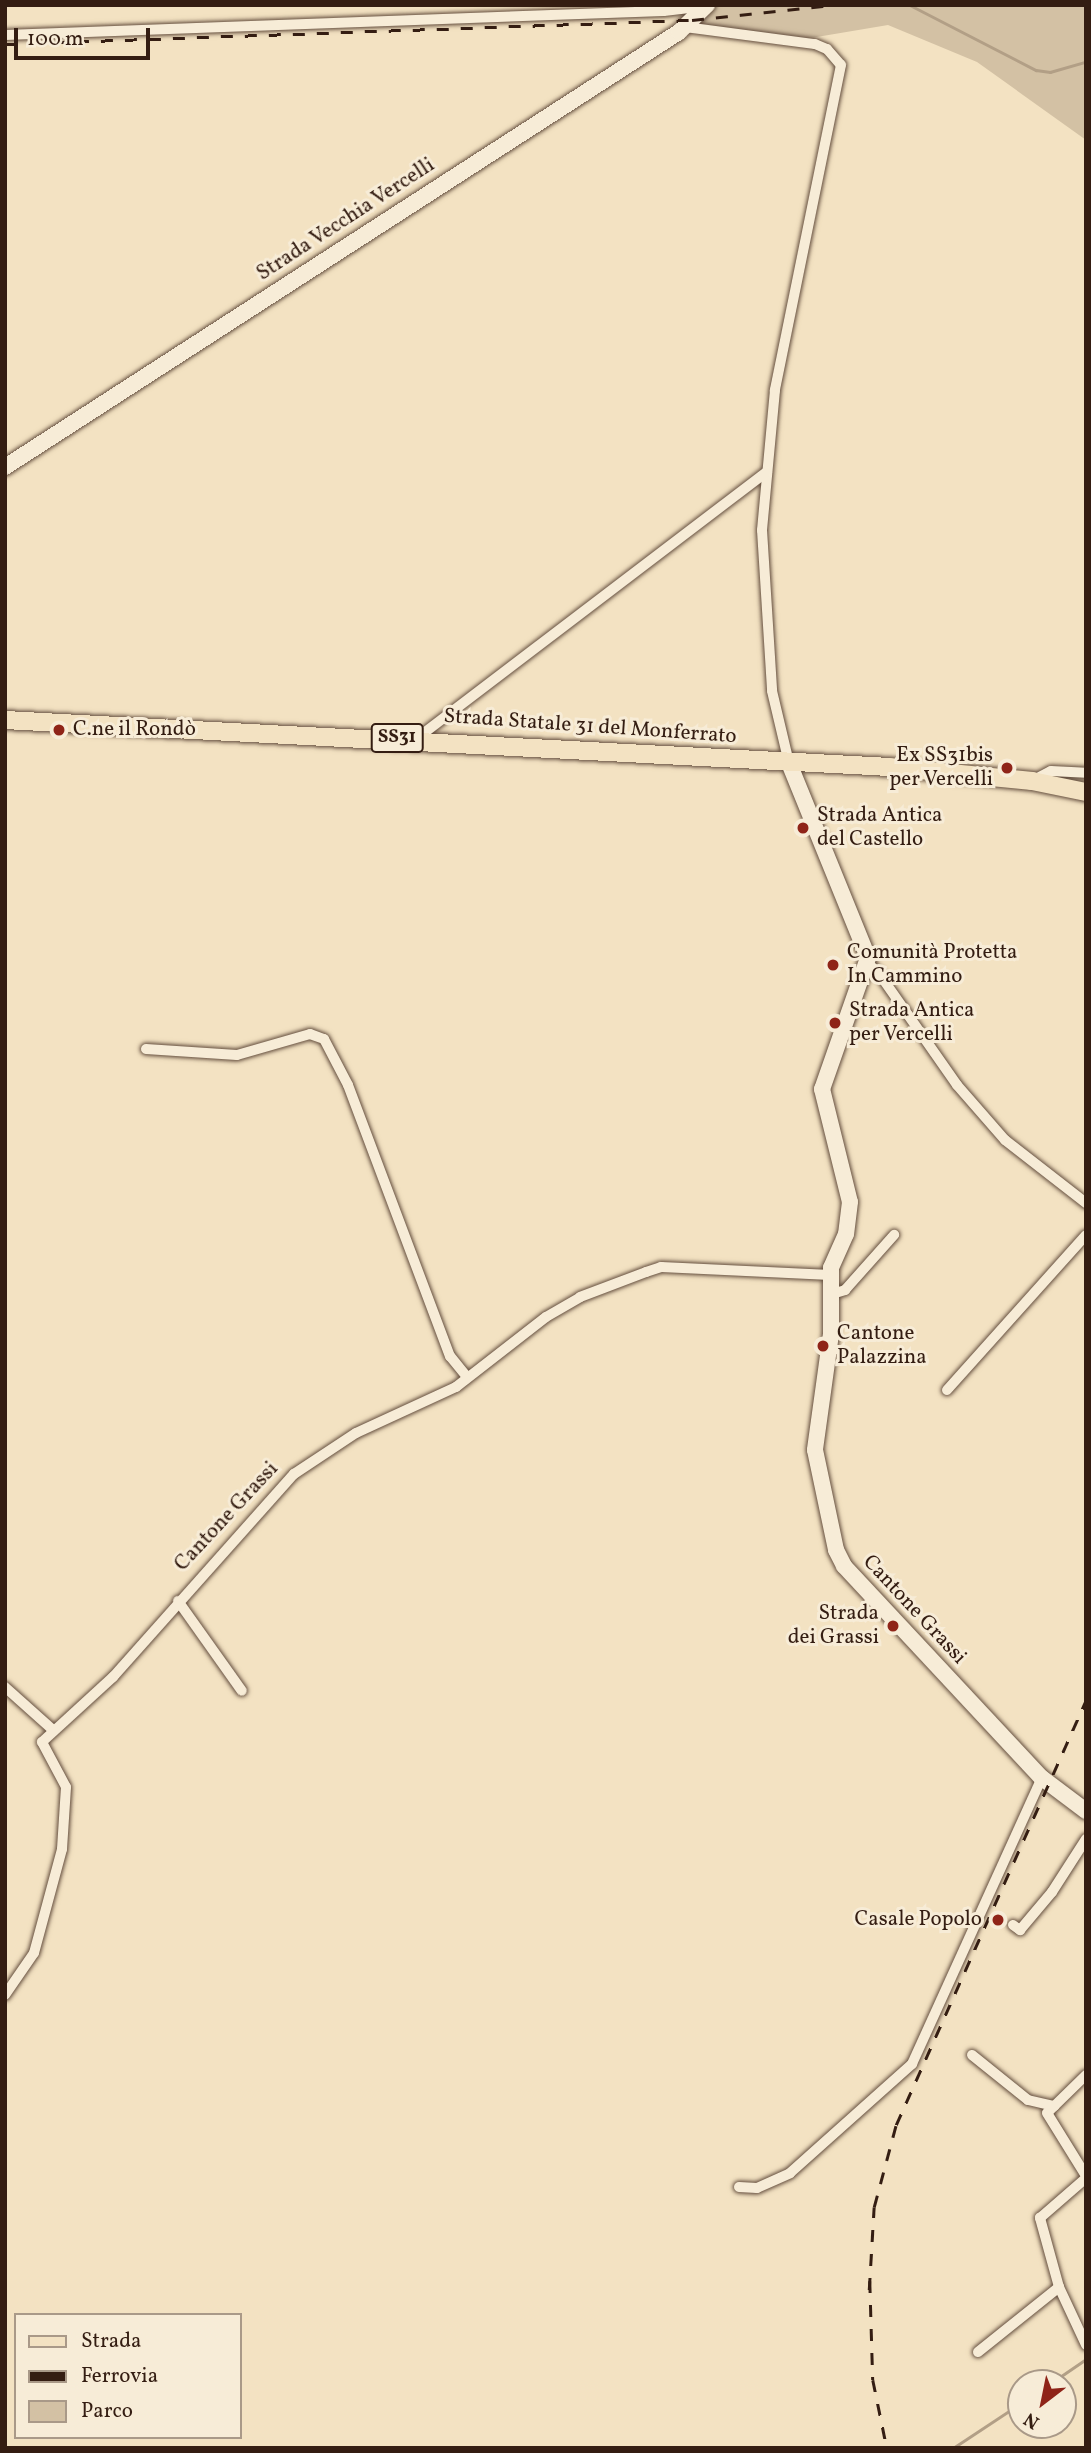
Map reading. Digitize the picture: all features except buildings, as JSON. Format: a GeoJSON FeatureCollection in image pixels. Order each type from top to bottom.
{"type":"FeatureCollection","features":[{"type":"Feature","properties":{"kind":"main road","name":"Strada Statale 31 del Monferrato"},"geometry":{"type":"LineString","coordinates":[[5,720],[416,739],[789,762],[1032,781],[1086,792]]}},
{"type":"Feature","properties":{"kind":"street","name":"Strada Vecchia Vercelli"},"geometry":{"type":"LineString","coordinates":[[5,467],[685,27],[707,5]]}},
{"type":"Feature","properties":{"kind":"street"},"geometry":{"type":"LineString","coordinates":[[5,34],[664,11],[707,5]]}},
{"type":"Feature","properties":{"kind":"street"},"geometry":{"type":"LineString","coordinates":[[685,27],[815,44],[827,49],[841,65],[775,390],[762,530],[764,600],[772,691],[789,762],[865,944],[867,963],[878,972],[957,1085],[1004,1140],[1086,1203]]}},
{"type":"Feature","properties":{"kind":"street"},"geometry":{"type":"LineString","coordinates":[[416,739],[767,472]]}},
{"type":"Feature","properties":{"kind":"street"},"geometry":{"type":"LineString","coordinates":[[1032,781],[1051,771],[1086,773]]}},
{"type":"Feature","properties":{"kind":"street","name":"Cantone Grassi"},"geometry":{"type":"LineString","coordinates":[[867,963],[823,1077],[825,1116],[850,1202],[849,1223],[831,1275],[831,1334],[815,1450],[839,1558],[1045,1780],[1086,1811]]}},
{"type":"Feature","properties":{"kind":"street"},"geometry":{"type":"LineString","coordinates":[[146,1049],[237,1055],[310,1034],[324,1039],[348,1085],[450,1356],[466,1376]]}},
{"type":"Feature","properties":{"kind":"street"},"geometry":{"type":"LineString","coordinates":[[832,1294],[845,1290],[894,1235]]}},
{"type":"Feature","properties":{"kind":"street"},"geometry":{"type":"LineString","coordinates":[[947,1390],[1086,1236]]}},
{"type":"Feature","properties":{"kind":"street","name":"Cantone Grassi"},"geometry":{"type":"LineString","coordinates":[[53,1730],[113,1677],[294,1474],[356,1433],[456,1387],[466,1376],[580,1297],[653,1270],[831,1275]]}},
{"type":"Feature","properties":{"kind":"street"},"geometry":{"type":"LineString","coordinates":[[178,1601],[242,1691]]}},
{"type":"Feature","properties":{"kind":"street"},"geometry":{"type":"LineString","coordinates":[[5,1688],[53,1730],[43,1742],[66,1787],[62,1849],[34,1953],[5,1995]]}},
{"type":"Feature","properties":{"kind":"street"},"geometry":{"type":"LineString","coordinates":[[738,2186],[757,2188],[790,2173],[912,2064],[1045,1780]]}},
{"type":"Feature","properties":{"kind":"street"},"geometry":{"type":"LineString","coordinates":[[1013,1925],[1020,1930],[1052,1892],[1086,1839]]}},
{"type":"Feature","properties":{"kind":"street"},"geometry":{"type":"LineString","coordinates":[[972,2055],[1028,2100],[1054,2105]]}},
{"type":"Feature","properties":{"kind":"street"},"geometry":{"type":"LineString","coordinates":[[1086,2075],[1047,2112],[1086,2177],[1040,2218],[1059,2287],[1086,2345]]}},
{"type":"Feature","properties":{"kind":"street"},"geometry":{"type":"LineString","coordinates":[[978,2352],[1059,2287]]}},
{"type":"Feature","properties":{"kind":"green space"},"geometry":{"type":"Polygon","coordinates":[[[716,5],[1086,5],[1086,140],[977,62],[888,25],[781,43],[692,28],[716,5]]]}},
{"type":"Feature","properties":{"kind":"waterway"},"geometry":{"type":"LineString","coordinates":[[910,5],[1036,70],[1050,72],[1086,62]]}},
{"type":"Feature","properties":{"kind":"waterway"},"geometry":{"type":"LineString","coordinates":[[1071,2369],[1086,2359]]}},
{"type":"Feature","properties":{"kind":"waterway"},"geometry":{"type":"LineString","coordinates":[[953,2448],[1007,2412]]}},
{"type":"Feature","properties":{"kind":"railway"},"geometry":{"type":"LineString","coordinates":[[5,44],[692,20],[832,5]]}},
{"type":"Feature","properties":{"kind":"railway"},"geometry":{"type":"LineString","coordinates":[[869,2290],[874,2207],[896,2125],[1086,1700]]}},
{"type":"Feature","properties":{"kind":"railway"},"geometry":{"type":"LineString","coordinates":[[870,2281],[873,2380],[887,2448]]}},
{"type":"Feature","properties":{"kind":"place","name":"C.ne il Rondò"},"geometry":{"type":"Point","coordinates":[59,730]}},
{"type":"Feature","properties":{"kind":"place","name":"Ex SS31bis per Vercelli"},"geometry":{"type":"Point","coordinates":[1007,768]}},
{"type":"Feature","properties":{"kind":"place","name":"Strada Antica del Castello"},"geometry":{"type":"Point","coordinates":[803,828]}},
{"type":"Feature","properties":{"kind":"place","name":"Comunità Protetta In Cammino"},"geometry":{"type":"Point","coordinates":[833,965]}},
{"type":"Feature","properties":{"kind":"place","name":"Strada Antica per Vercelli"},"geometry":{"type":"Point","coordinates":[835,1023]}},
{"type":"Feature","properties":{"kind":"place","name":"Cantone Palazzina"},"geometry":{"type":"Point","coordinates":[823,1346]}},
{"type":"Feature","properties":{"kind":"place","name":"Strada dei Grassi"},"geometry":{"type":"Point","coordinates":[893,1626]}},
{"type":"Feature","properties":{"kind":"place","name":"Casale Popolo"},"geometry":{"type":"Point","coordinates":[998,1920]}}]}
